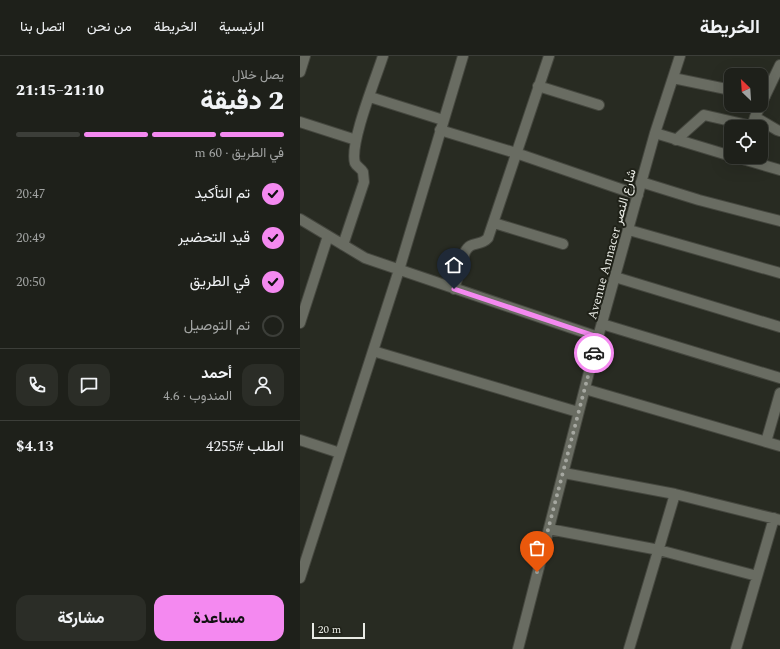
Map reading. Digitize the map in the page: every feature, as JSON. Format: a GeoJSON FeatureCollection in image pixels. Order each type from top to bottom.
{"type":"FeatureCollection","features":[{"type":"Feature","properties":{"kind":"street"},"geometry":{"type":"LineString","coordinates":[[343,245],[364,182],[363,172],[355,162],[356,140],[383,56]]}},
{"type":"Feature","properties":{"kind":"street"},"geometry":{"type":"LineString","coordinates":[[300,578],[373,351],[463,56]]}},
{"type":"Feature","properties":{"kind":"street"},"geometry":{"type":"LineString","coordinates":[[454,289],[467,248],[471,244],[484,242],[488,238],[549,56]]}},
{"type":"Feature","properties":{"kind":"street","name":"Avenue Annacer شارع النصر"},"geometry":{"type":"LineString","coordinates":[[518,649],[598,337],[655,133],[680,56]]}},
{"type":"Feature","properties":{"kind":"street"},"geometry":{"type":"LineString","coordinates":[[768,87],[780,65]]}},
{"type":"Feature","properties":{"kind":"street"},"geometry":{"type":"LineString","coordinates":[[673,78],[724,89]]}},
{"type":"Feature","properties":{"kind":"street"},"geometry":{"type":"LineString","coordinates":[[538,86],[599,105]]}},
{"type":"Feature","properties":{"kind":"street"},"geometry":{"type":"LineString","coordinates":[[370,96],[516,153],[638,195]]}},
{"type":"Feature","properties":{"kind":"street"},"geometry":{"type":"LineString","coordinates":[[676,140],[704,116],[728,120]]}},
{"type":"Feature","properties":{"kind":"street"},"geometry":{"type":"LineString","coordinates":[[300,122],[356,140]]}},
{"type":"Feature","properties":{"kind":"street"},"geometry":{"type":"LineString","coordinates":[[768,128],[780,130]]}},
{"type":"Feature","properties":{"kind":"street"},"geometry":{"type":"LineString","coordinates":[[655,133],[724,154]]}},
{"type":"Feature","properties":{"kind":"street"},"geometry":{"type":"LineString","coordinates":[[760,164],[780,170]]}},
{"type":"Feature","properties":{"kind":"street"},"geometry":{"type":"LineString","coordinates":[[641,182],[699,200],[780,221]]}},
{"type":"Feature","properties":{"kind":"street"},"geometry":{"type":"LineString","coordinates":[[300,219],[365,258],[598,337]]}},
{"type":"Feature","properties":{"kind":"street"},"geometry":{"type":"LineString","coordinates":[[494,223],[563,244]]}},
{"type":"Feature","properties":{"kind":"street"},"geometry":{"type":"LineString","coordinates":[[629,230],[780,273]]}},
{"type":"Feature","properties":{"kind":"street"},"geometry":{"type":"LineString","coordinates":[[300,323],[328,236]]}},
{"type":"Feature","properties":{"kind":"street"},"geometry":{"type":"LineString","coordinates":[[615,277],[780,327]]}},
{"type":"Feature","properties":{"kind":"street"},"geometry":{"type":"LineString","coordinates":[[602,324],[780,378]]}},
{"type":"Feature","properties":{"kind":"street"},"geometry":{"type":"LineString","coordinates":[[373,351],[578,412]]}},
{"type":"Feature","properties":{"kind":"street"},"geometry":{"type":"LineString","coordinates":[[585,389],[780,446]]}},
{"type":"Feature","properties":{"kind":"street"},"geometry":{"type":"LineString","coordinates":[[766,442],[780,393]]}},
{"type":"Feature","properties":{"kind":"street"},"geometry":{"type":"LineString","coordinates":[[300,440],[340,453]]}},
{"type":"Feature","properties":{"kind":"street"},"geometry":{"type":"LineString","coordinates":[[564,472],[676,494],[777,519],[757,576],[736,649]]}},
{"type":"Feature","properties":{"kind":"street"},"geometry":{"type":"LineString","coordinates":[[629,649],[676,494]]}},
{"type":"Feature","properties":{"kind":"street"},"geometry":{"type":"LineString","coordinates":[[549,529],[659,550],[757,576]]}},
{"type":"Feature","properties":{"kind":"way so far"},"geometry":{"type":"LineString","coordinates":[[537,572],[594,353]]}},
{"type":"Feature","properties":{"kind":"route"},"geometry":{"type":"LineString","coordinates":[[454,289],[598,337],[594,353]]}}]}
